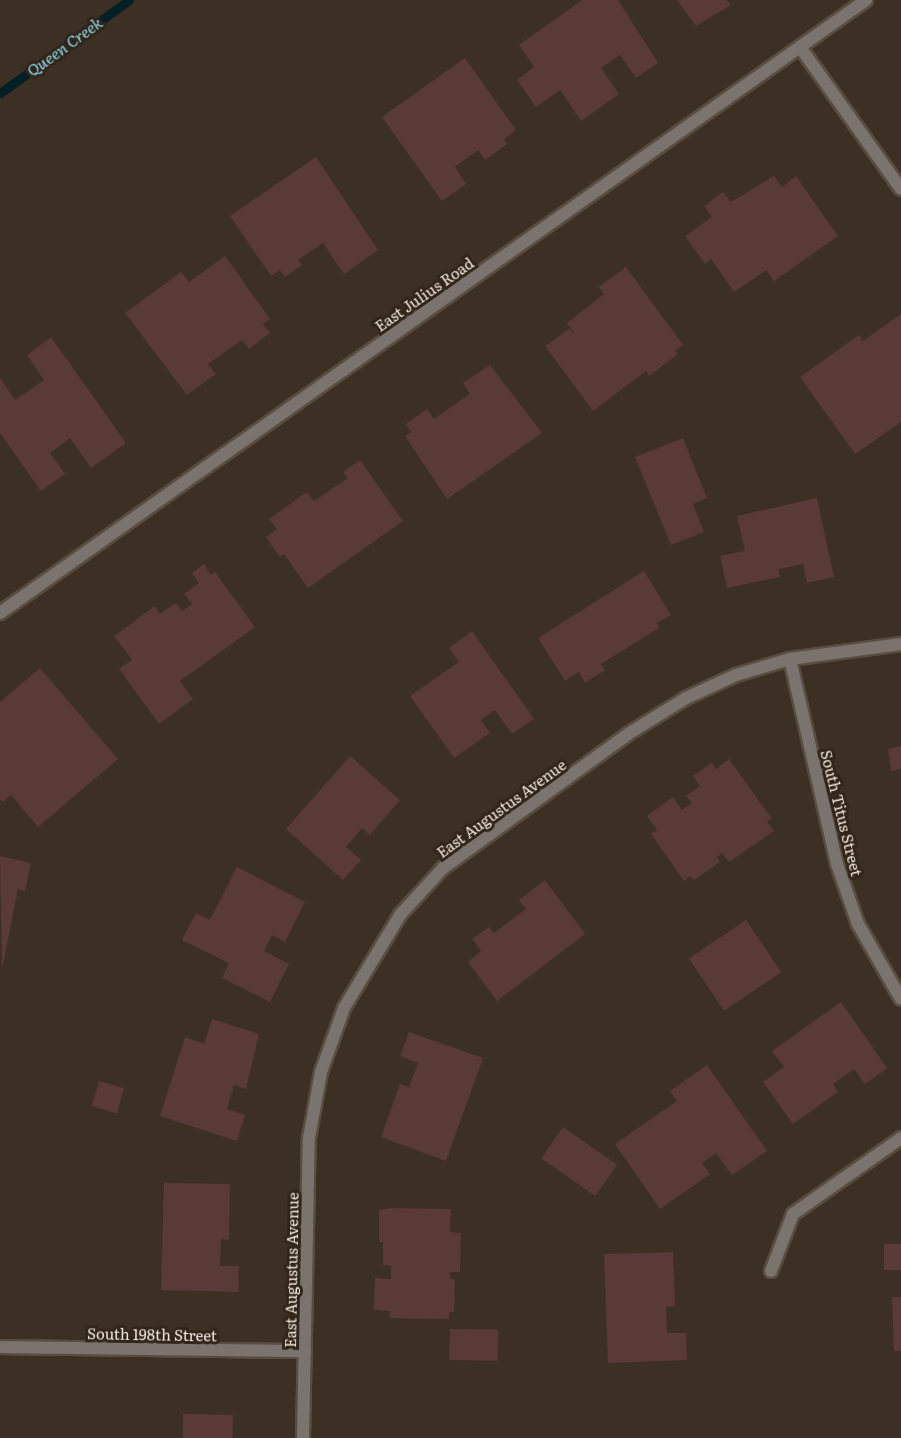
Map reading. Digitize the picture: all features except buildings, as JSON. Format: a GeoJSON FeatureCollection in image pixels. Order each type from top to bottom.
{"type":"FeatureCollection","features":[{"type":"Feature","properties":{"kind":"street","name":"East Julius Road"},"geometry":{"type":"LineString","coordinates":[[0,613],[866,0]]}},
{"type":"Feature","properties":{"kind":"street"},"geometry":{"type":"LineString","coordinates":[[800,47],[901,189]]}},
{"type":"Feature","properties":{"kind":"street","name":"East Augustus Avenue"},"geometry":{"type":"LineString","coordinates":[[303,1438],[309,1138],[321,1072],[344,1008],[400,915],[443,868],[628,734],[686,698],[736,675],[790,659],[901,644]]}},
{"type":"Feature","properties":{"kind":"street","name":"South Titus Street"},"geometry":{"type":"LineString","coordinates":[[790,659],[837,864],[858,924],[901,999]]}},
{"type":"Feature","properties":{"kind":"street"},"geometry":{"type":"LineString","coordinates":[[771,1271],[793,1214],[901,1138]]}},
{"type":"Feature","properties":{"kind":"street","name":"South 198th Street"},"geometry":{"type":"LineString","coordinates":[[0,1347],[304,1351]]}},
{"type":"Feature","properties":{"kind":"waterway","name":"Queen Creek"},"geometry":{"type":"LineString","coordinates":[[0,93],[129,0]]}}]}
